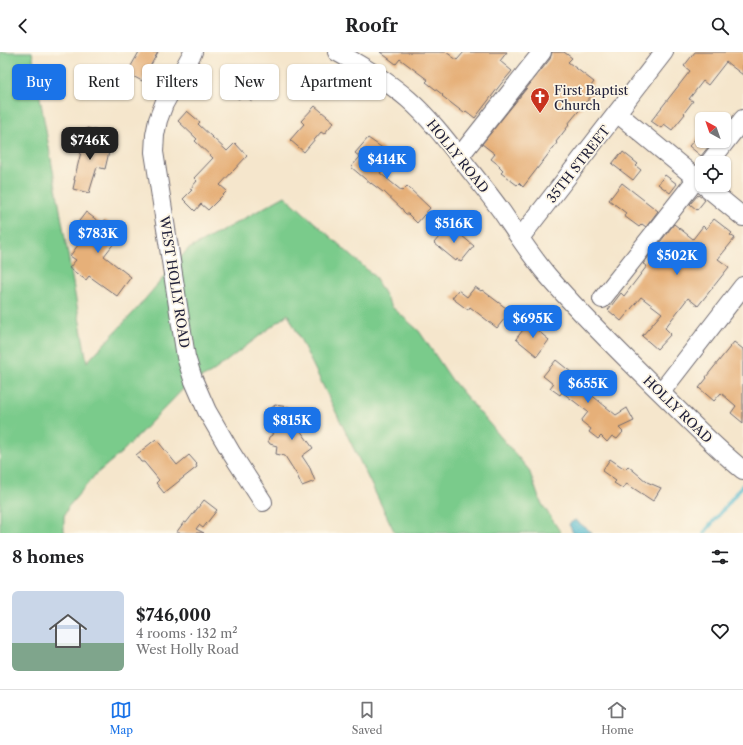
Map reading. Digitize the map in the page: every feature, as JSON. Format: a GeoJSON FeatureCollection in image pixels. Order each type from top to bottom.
{"type":"FeatureCollection","features":[{"type":"Feature","properties":{"kind":"street","name":"WEST HOLLY ROAD"},"geometry":{"type":"LineString","coordinates":[[193,52],[164,104],[155,134],[154,152],[186,357],[207,411],[263,502]]}},
{"type":"Feature","properties":{"kind":"street","name":"HOLLY ROAD"},"geometry":{"type":"LineString","coordinates":[[337,52],[362,65],[386,81],[408,99],[435,127],[460,157],[547,276],[595,327],[661,392],[721,450],[741,465]]}},
{"type":"Feature","properties":{"kind":"street"},"geometry":{"type":"LineString","coordinates":[[460,157],[542,52]]}},
{"type":"Feature","properties":{"kind":"street","name":"35TH STREET"},"geometry":{"type":"LineString","coordinates":[[520,238],[664,52]]}},
{"type":"Feature","properties":{"kind":"street"},"geometry":{"type":"LineString","coordinates":[[617,113],[695,175]]}},
{"type":"Feature","properties":{"kind":"street"},"geometry":{"type":"LineString","coordinates":[[714,156],[743,119]]}},
{"type":"Feature","properties":{"kind":"street"},"geometry":{"type":"LineString","coordinates":[[602,299],[695,187]]}},
{"type":"Feature","properties":{"kind":"street"},"geometry":{"type":"LineString","coordinates":[[715,192],[743,217]]}},
{"type":"Feature","properties":{"kind":"street"},"geometry":{"type":"LineString","coordinates":[[661,392],[743,286]]}},
{"type":"Feature","properties":{"kind":"green space"},"geometry":{"type":"Polygon","coordinates":[[[0,52],[32,52],[34,64],[12,64],[12,100],[41,100],[87,362],[134,312],[187,250],[285,196],[374,276],[392,307],[419,331],[452,380],[529,470],[540,501],[561,533],[395,533],[288,314],[211,373],[188,384],[122,452],[95,475],[68,507],[64,516],[65,533],[0,533],[0,52]]]}},
{"type":"Feature","properties":{"kind":"water"},"geometry":{"type":"Polygon","coordinates":[[[575,520],[593,533],[573,533],[569,524],[575,520]]]}},
{"type":"Feature","properties":{"kind":"building"},"geometry":{"type":"Polygon","coordinates":[[[139,52],[158,52],[151,64],[142,64],[142,81],[134,77],[134,64],[132,64],[139,52]]]}},
{"type":"Feature","properties":{"kind":"building"},"geometry":{"type":"Polygon","coordinates":[[[380,52],[446,52],[457,60],[464,52],[507,52],[500,61],[512,71],[475,118],[466,111],[464,113],[442,96],[443,95],[426,82],[428,80],[400,59],[396,64],[380,52]]]}},
{"type":"Feature","properties":{"kind":"building","name":"First Baptist Church"},"geometry":{"type":"Polygon","coordinates":[[[552,52],[564,52],[572,58],[568,62],[594,82],[591,86],[596,90],[568,124],[569,125],[556,142],[557,143],[523,187],[519,183],[517,185],[501,173],[503,171],[499,167],[500,166],[491,159],[495,154],[482,144],[550,59],[552,52]]]}},
{"type":"Feature","properties":{"kind":"building"},"geometry":{"type":"Polygon","coordinates":[[[695,52],[743,52],[743,75],[726,62],[708,85],[703,81],[689,99],[693,101],[684,113],[685,114],[672,130],[664,124],[661,128],[651,121],[690,71],[684,66],[695,52]]]}},
{"type":"Feature","properties":{"kind":"building"},"geometry":{"type":"Polygon","coordinates":[[[315,106],[334,122],[324,134],[321,132],[304,152],[290,140],[304,124],[301,121],[315,106]]]}},
{"type":"Feature","properties":{"kind":"building"},"geometry":{"type":"Polygon","coordinates":[[[187,111],[200,122],[198,124],[227,151],[235,143],[247,156],[220,185],[227,191],[208,210],[201,204],[195,211],[183,199],[192,190],[190,189],[197,181],[194,178],[213,158],[195,141],[197,139],[178,121],[187,111]]]}},
{"type":"Feature","properties":{"kind":"building"},"geometry":{"type":"Polygon","coordinates":[[[87,128],[103,132],[100,147],[102,147],[101,150],[109,152],[105,169],[97,167],[89,193],[73,189],[87,128]]]}},
{"type":"Feature","properties":{"kind":"building"},"geometry":{"type":"Polygon","coordinates":[[[368,138],[384,149],[383,150],[389,155],[386,158],[390,161],[380,173],[402,191],[407,186],[430,208],[417,223],[383,191],[371,184],[351,167],[360,157],[355,153],[368,138]]]}},
{"type":"Feature","properties":{"kind":"building"},"geometry":{"type":"Polygon","coordinates":[[[695,139],[695,148],[707,148],[701,156],[689,146],[695,139]]]}},
{"type":"Feature","properties":{"kind":"building"},"geometry":{"type":"Polygon","coordinates":[[[623,152],[638,164],[636,166],[641,170],[633,180],[612,164],[623,152]]]}},
{"type":"Feature","properties":{"kind":"building"},"geometry":{"type":"Polygon","coordinates":[[[665,175],[677,184],[670,193],[658,184],[665,175]]]}},
{"type":"Feature","properties":{"kind":"building"},"geometry":{"type":"Polygon","coordinates":[[[622,183],[658,211],[646,227],[642,224],[639,227],[624,216],[626,213],[609,200],[622,183]]]}},
{"type":"Feature","properties":{"kind":"building"},"geometry":{"type":"Polygon","coordinates":[[[698,195],[705,200],[697,210],[690,204],[698,195]]]}},
{"type":"Feature","properties":{"kind":"building"},"geometry":{"type":"Polygon","coordinates":[[[86,212],[102,224],[105,220],[122,233],[104,256],[131,277],[117,296],[89,276],[86,280],[69,268],[76,260],[70,256],[84,237],[73,229],[86,212]]]}},
{"type":"Feature","properties":{"kind":"building"},"geometry":{"type":"Polygon","coordinates":[[[714,219],[732,233],[730,235],[735,238],[718,259],[729,267],[698,306],[688,298],[665,328],[671,334],[657,349],[642,336],[662,313],[641,297],[621,321],[608,310],[621,293],[624,296],[647,266],[643,264],[674,224],[693,239],[703,226],[706,229],[714,219]]]}},
{"type":"Feature","properties":{"kind":"building"},"geometry":{"type":"Polygon","coordinates":[[[449,225],[474,246],[461,262],[457,259],[456,261],[434,243],[449,225]]]}},
{"type":"Feature","properties":{"kind":"building"},"geometry":{"type":"Polygon","coordinates":[[[475,287],[481,291],[482,290],[506,308],[504,310],[509,313],[497,328],[470,307],[468,310],[452,298],[458,290],[467,297],[475,287]]]}},
{"type":"Feature","properties":{"kind":"building"},"geometry":{"type":"Polygon","coordinates":[[[529,322],[549,340],[537,356],[516,339],[529,322]]]}},
{"type":"Feature","properties":{"kind":"building"},"geometry":{"type":"Polygon","coordinates":[[[734,342],[743,349],[743,423],[731,413],[736,406],[721,393],[714,401],[699,388],[734,342]]]}},
{"type":"Feature","properties":{"kind":"building"},"geometry":{"type":"Polygon","coordinates":[[[556,360],[587,385],[584,389],[616,415],[627,408],[634,421],[619,428],[623,432],[617,439],[612,436],[607,442],[601,436],[598,439],[589,432],[591,429],[581,421],[588,412],[562,392],[560,395],[550,388],[553,384],[543,376],[556,360]]]}},
{"type":"Feature","properties":{"kind":"building"},"geometry":{"type":"Polygon","coordinates":[[[275,405],[301,409],[305,414],[300,430],[313,448],[302,456],[310,468],[315,481],[302,486],[285,456],[276,454],[277,446],[270,444],[268,441],[269,437],[272,435],[275,416],[270,409],[275,405]]]}},
{"type":"Feature","properties":{"kind":"building"},"geometry":{"type":"Polygon","coordinates":[[[156,439],[177,465],[189,455],[197,464],[197,467],[164,493],[156,483],[159,480],[136,455],[156,439]]]}},
{"type":"Feature","properties":{"kind":"building"},"geometry":{"type":"Polygon","coordinates":[[[610,459],[625,469],[628,466],[647,482],[661,488],[653,501],[627,484],[622,488],[614,483],[616,481],[602,471],[610,459]]]}},
{"type":"Feature","properties":{"kind":"building"},"geometry":{"type":"Polygon","coordinates":[[[204,500],[217,510],[203,528],[199,525],[196,529],[204,533],[176,533],[184,522],[186,523],[204,500]]]}},
{"type":"Feature","properties":{"kind":"waterway"},"geometry":{"type":"LineString","coordinates":[[704,533],[743,485]]}},
{"type":"Feature","properties":{"kind":"place","name":"First Baptist Church"},"geometry":{"type":"Point","coordinates":[540,114]}}]}
